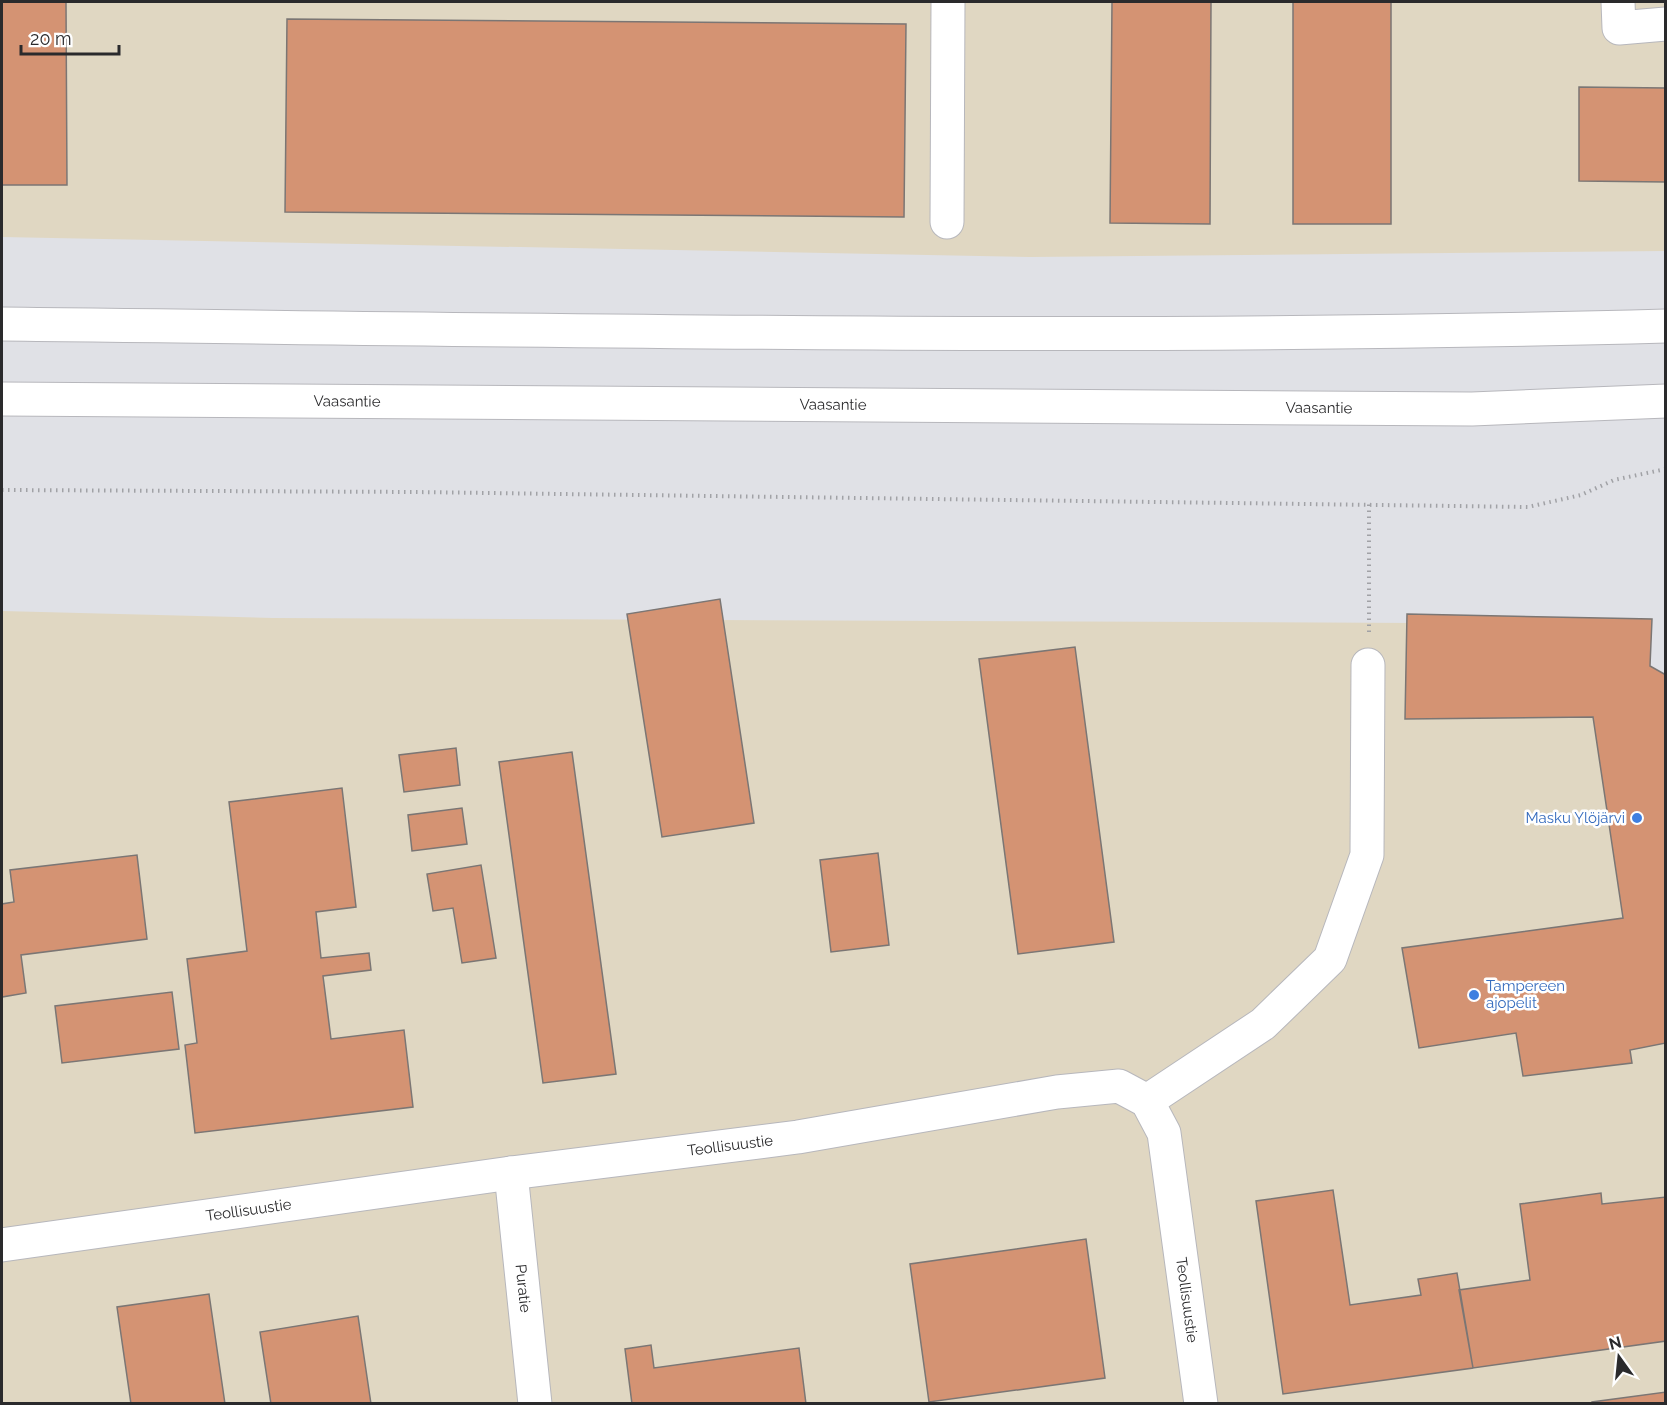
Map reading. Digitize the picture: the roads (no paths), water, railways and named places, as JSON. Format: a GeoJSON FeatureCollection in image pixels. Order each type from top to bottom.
{"type":"FeatureCollection","features":[{"type":"Feature","properties":{"kind":"main road"},"geometry":{"type":"LineString","coordinates":[[947,222],[948,2]]}},
{"type":"Feature","properties":{"kind":"main road"},"geometry":{"type":"LineString","coordinates":[[1618,2],[1619,28],[1665,24]]}},
{"type":"Feature","properties":{"kind":"main road"},"geometry":{"type":"LineString","coordinates":[[2,324],[713,332],[1459,331],[1665,326]]}},
{"type":"Feature","properties":{"kind":"main road","name":"Vaasantie"},"geometry":{"type":"LineString","coordinates":[[2,399],[1472,409],[1665,401]]}},
{"type":"Feature","properties":{"kind":"main road"},"geometry":{"type":"LineString","coordinates":[[1472,409],[1598,422],[1665,423]]}},
{"type":"Feature","properties":{"kind":"main road"},"geometry":{"type":"LineString","coordinates":[[1148,1101],[1263,1024],[1330,959],[1367,855],[1368,665]]}},
{"type":"Feature","properties":{"kind":"main road","name":"Teollisuustie"},"geometry":{"type":"LineString","coordinates":[[2,1245],[511,1173],[798,1137],[1057,1092],[1119,1086],[1148,1101],[1164,1133],[1201,1404]]}},
{"type":"Feature","properties":{"kind":"main road","name":"Puratie"},"geometry":{"type":"LineString","coordinates":[[511,1173],[535,1404]]}},
{"type":"Feature","properties":{"kind":"place","name":"Masku Ylöjärvi"},"geometry":{"type":"Point","coordinates":[1637,818]}},
{"type":"Feature","properties":{"kind":"place","name":"Tampereen ajopelit"},"geometry":{"type":"Point","coordinates":[1474,995]}}]}
